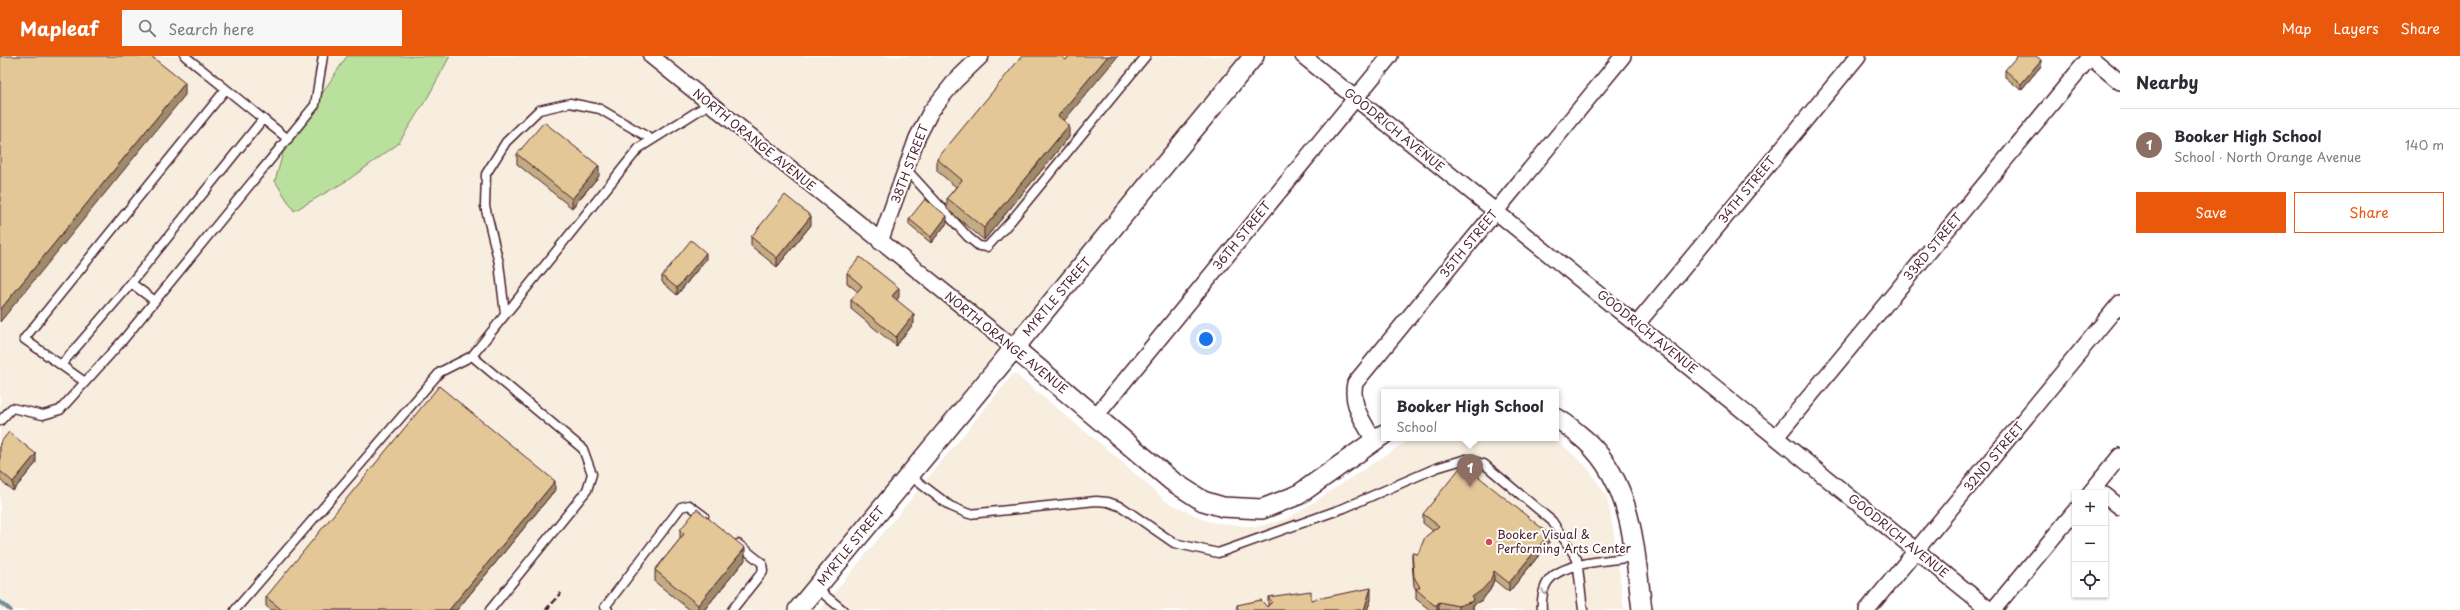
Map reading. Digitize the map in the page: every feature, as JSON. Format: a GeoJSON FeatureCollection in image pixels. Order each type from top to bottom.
{"type":"FeatureCollection","features":[{"type":"Feature","properties":{"kind":"street","name":"NORTH ORANGE AVENUE"},"geometry":{"type":"LineString","coordinates":[[651,56],[880,242],[1014,348],[1095,417],[1187,491],[1203,501],[1223,507],[1244,509],[1262,508],[1298,495],[1379,438]]}},
{"type":"Feature","properties":{"kind":"street","name":"38TH STREET"},"geometry":{"type":"LineString","coordinates":[[880,242],[906,169],[930,111],[955,81],[981,56]]}},
{"type":"Feature","properties":{"kind":"street","name":"MYRTLE STREET"},"geometry":{"type":"LineString","coordinates":[[798,610],[1254,56]]}},
{"type":"Feature","properties":{"kind":"street","name":"GOODRICH AVENUE"},"geometry":{"type":"LineString","coordinates":[[1302,56],[1495,212],[1637,324],[1990,610]]}},
{"type":"Feature","properties":{"kind":"street","name":"36TH STREET"},"geometry":{"type":"LineString","coordinates":[[1095,417],[1390,56]]}},
{"type":"Feature","properties":{"kind":"street","name":"35TH STREET"},"geometry":{"type":"LineString","coordinates":[[1379,438],[1356,408],[1353,394],[1355,384],[1623,56]]}},
{"type":"Feature","properties":{"kind":"street","name":"34TH STREET"},"geometry":{"type":"LineString","coordinates":[[1637,324],[1858,56]]}},
{"type":"Feature","properties":{"kind":"street"},"geometry":{"type":"LineString","coordinates":[[2089,57],[2120,82]]}},
{"type":"Feature","properties":{"kind":"street","name":"33RD STREET"},"geometry":{"type":"LineString","coordinates":[[1776,437],[2089,57]]}},
{"type":"Feature","properties":{"kind":"street","name":"32ND STREET"},"geometry":{"type":"LineString","coordinates":[[1867,610],[2120,304]]}},
{"type":"Feature","properties":{"kind":"street"},"geometry":{"type":"LineString","coordinates":[[1559,420],[1590,444],[1610,470],[1627,505],[1642,610]]}},
{"type":"Feature","properties":{"kind":"street"},"geometry":{"type":"LineString","coordinates":[[2099,490],[2120,456]]}},
{"type":"Feature","properties":{"kind":"street"},"geometry":{"type":"LineString","coordinates":[[2108,499],[2120,507]]}},
{"type":"Feature","properties":{"kind":"street"},"geometry":{"type":"LineString","coordinates":[[1993,610],[2072,515]]}},
{"type":"Feature","properties":{"kind":"lane"},"geometry":{"type":"LineString","coordinates":[[185,56],[288,139]]}},
{"type":"Feature","properties":{"kind":"lane"},"geometry":{"type":"LineString","coordinates":[[0,421],[12,408],[43,415],[60,410],[85,382],[155,300],[315,105],[323,56]]}},
{"type":"Feature","properties":{"kind":"lane"},"geometry":{"type":"LineString","coordinates":[[906,169],[968,237],[979,246],[987,247],[1011,221],[1146,56]]}},
{"type":"Feature","properties":{"kind":"lane"},"geometry":{"type":"LineString","coordinates":[[85,382],[24,339],[226,89]]}},
{"type":"Feature","properties":{"kind":"lane"},"geometry":{"type":"LineString","coordinates":[[505,314],[499,263],[485,206],[486,174],[506,142],[539,110],[570,103],[600,109],[651,139]]}},
{"type":"Feature","properties":{"kind":"lane"},"geometry":{"type":"LineString","coordinates":[[235,610],[440,372],[472,356],[639,148],[651,139],[709,104]]}},
{"type":"Feature","properties":{"kind":"lane"},"geometry":{"type":"LineString","coordinates":[[60,365],[131,283],[263,119]]}},
{"type":"Feature","properties":{"kind":"lane"},"geometry":{"type":"LineString","coordinates":[[131,283],[155,300]]}},
{"type":"Feature","properties":{"kind":"lane"},"geometry":{"type":"LineString","coordinates":[[472,356],[583,449],[592,474],[586,490],[490,610]]}},
{"type":"Feature","properties":{"kind":"lane"},"geometry":{"type":"LineString","coordinates":[[909,475],[950,506],[969,514],[1096,501],[1108,502],[1122,507],[1174,543],[1218,553],[1344,508],[1436,468],[1466,459],[1484,464],[1552,521],[1577,559],[1579,565],[1583,610]]}},
{"type":"Feature","properties":{"kind":"lane"},"geometry":{"type":"LineString","coordinates":[[608,610],[605,608],[681,508],[689,505],[714,524]]}},
{"type":"Feature","properties":{"kind":"lane"},"geometry":{"type":"LineString","coordinates":[[732,539],[762,563],[763,571],[732,610]]}},
{"type":"Feature","properties":{"kind":"lane"},"geometry":{"type":"LineString","coordinates":[[1542,610],[1544,592],[1549,580],[1564,570],[1579,565],[1635,558]]}},
{"type":"Feature","properties":{"kind":"lane"},"geometry":{"type":"LineString","coordinates":[[816,588],[843,610]]}},
{"type":"Feature","properties":{"kind":"shaded area"},"geometry":{"type":"Polygon","coordinates":[[[0,56],[347,56],[319,98],[295,211],[348,180],[398,144],[429,95],[450,56],[639,56],[1002,349],[787,610],[0,610],[0,56]]]}},
{"type":"Feature","properties":{"kind":"shaded area"},"geometry":{"type":"Polygon","coordinates":[[[663,56],[1242,56],[1012,337],[663,56]]]}},
{"type":"Feature","properties":{"kind":"shaded area"},"geometry":{"type":"Polygon","coordinates":[[[1014,373],[1113,454],[1167,502],[1210,522],[1256,527],[1289,518],[1407,441],[1556,441],[1588,468],[1607,497],[1616,545],[1624,610],[820,610],[1014,373]]]}},
{"type":"Feature","properties":{"kind":"green space"},"geometry":{"type":"Polygon","coordinates":[[[347,56],[450,56],[429,95],[398,144],[348,180],[294,211],[275,181],[287,139],[319,98],[347,56]]]}},
{"type":"Feature","properties":{"kind":"building"},"geometry":{"type":"Polygon","coordinates":[[[0,56],[151,56],[185,83],[0,310],[0,56]]]}},
{"type":"Feature","properties":{"kind":"building"},"geometry":{"type":"Polygon","coordinates":[[[1022,56],[1061,56],[1066,60],[1069,56],[1108,56],[1058,116],[1069,125],[984,228],[947,198],[962,180],[937,159],[1022,56]]]}},
{"type":"Feature","properties":{"kind":"building"},"geometry":{"type":"Polygon","coordinates":[[[2017,56],[2036,56],[2041,60],[2021,84],[2005,70],[2017,56]]]}},
{"type":"Feature","properties":{"kind":"building"},"geometry":{"type":"Polygon","coordinates":[[[544,122],[599,166],[572,199],[517,154],[544,122]]]}},
{"type":"Feature","properties":{"kind":"building"},"geometry":{"type":"Polygon","coordinates":[[[785,195],[811,216],[777,258],[751,237],[785,195]]]}},
{"type":"Feature","properties":{"kind":"building"},"geometry":{"type":"Polygon","coordinates":[[[925,199],[947,216],[931,237],[909,219],[925,199]]]}},
{"type":"Feature","properties":{"kind":"building"},"geometry":{"type":"Polygon","coordinates":[[[691,240],[706,253],[677,288],[662,276],[691,240]]]}},
{"type":"Feature","properties":{"kind":"building"},"geometry":{"type":"Polygon","coordinates":[[[860,257],[899,288],[892,296],[914,314],[896,337],[851,300],[862,286],[847,273],[860,257]]]}},
{"type":"Feature","properties":{"kind":"building"},"geometry":{"type":"Polygon","coordinates":[[[439,386],[555,481],[449,610],[282,610],[266,597],[439,386]]]}},
{"type":"Feature","properties":{"kind":"building"},"geometry":{"type":"Polygon","coordinates":[[[9,432],[36,454],[13,482],[0,471],[0,443],[9,432]]]}},
{"type":"Feature","properties":{"kind":"building","name":"Booker Visual & Performing Arts Center"},"geometry":{"type":"Polygon","coordinates":[[[1463,464],[1549,534],[1509,583],[1494,571],[1490,581],[1482,590],[1472,597],[1473,601],[1458,606],[1439,602],[1437,605],[1434,605],[1416,589],[1420,587],[1414,577],[1412,553],[1418,554],[1425,537],[1439,526],[1423,514],[1463,464]]]}},
{"type":"Feature","properties":{"kind":"building"},"geometry":{"type":"Polygon","coordinates":[[[697,509],[745,548],[698,605],[655,570],[684,534],[680,530],[697,509]]]}},
{"type":"Feature","properties":{"kind":"building"},"geometry":{"type":"Polygon","coordinates":[[[1371,588],[1364,610],[1238,610],[1237,605],[1261,600],[1267,607],[1272,602],[1268,597],[1311,591],[1311,600],[1371,588]]]}},
{"type":"Feature","properties":{"kind":"waterway"},"geometry":{"type":"LineString","coordinates":[[0,602],[10,610]]}},
{"type":"Feature","properties":{"kind":"railway"},"geometry":{"type":"LineString","coordinates":[[546,610],[561,593]]}},
{"type":"Feature","properties":{"kind":"place","name":"Booker High School"},"geometry":{"type":"Point","coordinates":[1470,487]}},
{"type":"Feature","properties":{"kind":"place","name":"Booker Visual & Performing Arts Center"},"geometry":{"type":"Point","coordinates":[1489,542]}}]}
